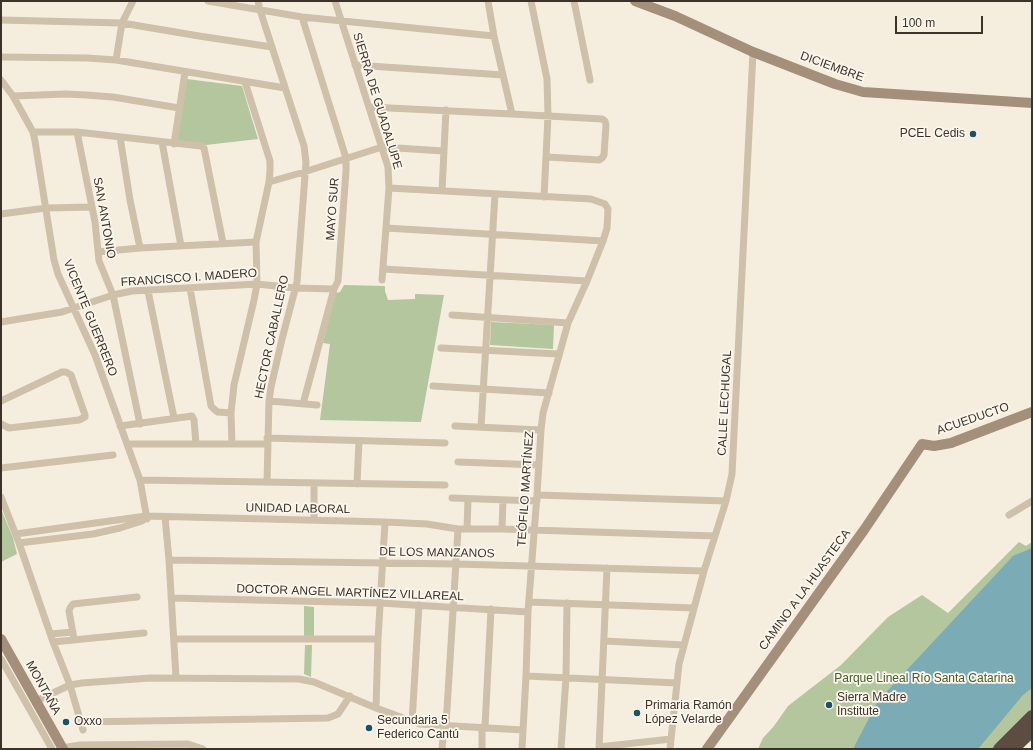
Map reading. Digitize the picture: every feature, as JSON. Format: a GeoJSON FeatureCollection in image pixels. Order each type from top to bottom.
{"type":"FeatureCollection","features":[{"type":"Feature","properties":{"kind":"highway"},"geometry":{"type":"LineString","coordinates":[[998,749],[1032,716]]}},
{"type":"Feature","properties":{"kind":"highway"},"geometry":{"type":"LineString","coordinates":[[1013,749],[1032,731]]}},
{"type":"Feature","properties":{"kind":"street"},"geometry":{"type":"LineString","coordinates":[[116,60],[122,23],[133,1]]}},
{"type":"Feature","properties":{"kind":"street"},"geometry":{"type":"LineString","coordinates":[[208,1],[302,17],[494,36]]}},
{"type":"Feature","properties":{"kind":"street","name":"HECTOR CABALLERO"},"geometry":{"type":"LineString","coordinates":[[258,1],[304,146],[306,162],[304,172],[297,282],[279,353],[269,402],[267,482]]}},
{"type":"Feature","properties":{"kind":"street","name":"SIERRA DE GUADALUPE"},"geometry":{"type":"LineString","coordinates":[[335,1],[388,167],[389,188],[382,280]]}},
{"type":"Feature","properties":{"kind":"street"},"geometry":{"type":"LineString","coordinates":[[488,1],[494,36],[512,114]]}},
{"type":"Feature","properties":{"kind":"street"},"geometry":{"type":"LineString","coordinates":[[389,188],[544,197],[547,157],[547,80],[531,1]]}},
{"type":"Feature","properties":{"kind":"street"},"geometry":{"type":"LineString","coordinates":[[574,1],[590,80]]}},
{"type":"Feature","properties":{"kind":"street","name":"DICIEMBRE"},"geometry":{"type":"LineString","coordinates":[[635,1],[675,16],[753,52],[835,84],[863,92],[1032,103]]}},
{"type":"Feature","properties":{"kind":"street","name":"MAYO SUR"},"geometry":{"type":"LineString","coordinates":[[302,17],[346,158],[338,282],[334,289],[303,404]]}},
{"type":"Feature","properties":{"kind":"street"},"geometry":{"type":"LineString","coordinates":[[1,20],[122,23],[272,47]]}},
{"type":"Feature","properties":{"kind":"street","name":"CALLE LECHUGAL"},"geometry":{"type":"LineString","coordinates":[[670,749],[679,664],[704,572],[726,501],[732,474],[753,52]]}},
{"type":"Feature","properties":{"kind":"street"},"geometry":{"type":"LineString","coordinates":[[1,57],[87,58],[116,60],[285,88]]}},
{"type":"Feature","properties":{"kind":"street"},"geometry":{"type":"LineString","coordinates":[[355,65],[503,75]]}},
{"type":"Feature","properties":{"kind":"street"},"geometry":{"type":"LineString","coordinates":[[174,144],[185,72]]}},
{"type":"Feature","properties":{"kind":"street","name":"VICENTE GUERRERO"},"geometry":{"type":"LineString","coordinates":[[1,80],[33,132],[54,260],[58,274],[95,355],[140,480],[148,518]]}},
{"type":"Feature","properties":{"kind":"street"},"geometry":{"type":"LineString","coordinates":[[232,444],[231,413],[235,377],[250,320],[256,284],[256,242],[270,182],[270,161],[245,82]]}},
{"type":"Feature","properties":{"kind":"street"},"geometry":{"type":"LineString","coordinates":[[12,96],[86,94],[179,108]]}},
{"type":"Feature","properties":{"kind":"street"},"geometry":{"type":"LineString","coordinates":[[369,107],[602,119],[605,121],[604,155],[599,160],[547,157]]}},
{"type":"Feature","properties":{"kind":"street"},"geometry":{"type":"LineString","coordinates":[[442,191],[446,110]]}},
{"type":"Feature","properties":{"kind":"street"},"geometry":{"type":"LineString","coordinates":[[33,132],[77,132],[120,136],[174,144],[200,146],[204,148],[223,243]]}},
{"type":"Feature","properties":{"kind":"street","name":"SAN ANTONIO"},"geometry":{"type":"LineString","coordinates":[[77,132],[96,228],[98,252],[102,270],[112,295],[140,424]]}},
{"type":"Feature","properties":{"kind":"street"},"geometry":{"type":"LineString","coordinates":[[120,136],[130,200],[140,248]]}},
{"type":"Feature","properties":{"kind":"street"},"geometry":{"type":"LineString","coordinates":[[162,142],[181,246]]}},
{"type":"Feature","properties":{"kind":"street"},"geometry":{"type":"LineString","coordinates":[[270,182],[382,147],[443,151]]}},
{"type":"Feature","properties":{"kind":"street"},"geometry":{"type":"LineString","coordinates":[[481,427],[495,194]]}},
{"type":"Feature","properties":{"kind":"street","name":"TEÓFILO MARTÍNEZ"},"geometry":{"type":"LineString","coordinates":[[522,749],[528,612],[543,413],[568,323],[603,241],[609,216],[606,204],[591,200],[544,197]]}},
{"type":"Feature","properties":{"kind":"street"},"geometry":{"type":"LineString","coordinates":[[1,214],[46,208],[92,207]]}},
{"type":"Feature","properties":{"kind":"street"},"geometry":{"type":"LineString","coordinates":[[386,228],[603,241]]}},
{"type":"Feature","properties":{"kind":"street"},"geometry":{"type":"LineString","coordinates":[[98,252],[140,248],[256,242]]}},
{"type":"Feature","properties":{"kind":"street"},"geometry":{"type":"LineString","coordinates":[[383,269],[490,274],[587,281]]}},
{"type":"Feature","properties":{"kind":"street","name":"FRANCISCO I. MADERO"},"geometry":{"type":"LineString","coordinates":[[1,322],[62,312],[112,295],[132,291],[256,284],[295,288],[334,289]]}},
{"type":"Feature","properties":{"kind":"street"},"geometry":{"type":"LineString","coordinates":[[190,288],[211,406],[218,412],[231,413]]}},
{"type":"Feature","properties":{"kind":"street"},"geometry":{"type":"LineString","coordinates":[[148,291],[174,418]]}},
{"type":"Feature","properties":{"kind":"street"},"geometry":{"type":"LineString","coordinates":[[452,315],[568,323]]}},
{"type":"Feature","properties":{"kind":"street"},"geometry":{"type":"LineString","coordinates":[[441,348],[559,354]]}},
{"type":"Feature","properties":{"kind":"street"},"geometry":{"type":"LineString","coordinates":[[1,401],[62,372],[66,372],[71,375],[85,411],[85,417],[79,420],[9,428],[1,424]]}},
{"type":"Feature","properties":{"kind":"street"},"geometry":{"type":"LineString","coordinates":[[433,386],[549,393]]}},
{"type":"Feature","properties":{"kind":"street"},"geometry":{"type":"LineString","coordinates":[[269,402],[317,405]]}},
{"type":"Feature","properties":{"kind":"street","name":"ACUEDUCTO"},"geometry":{"type":"LineString","coordinates":[[922,444],[934,446],[951,443],[1032,412]]}},
{"type":"Feature","properties":{"kind":"street"},"geometry":{"type":"LineString","coordinates":[[120,426],[188,416],[193,418],[196,444]]}},
{"type":"Feature","properties":{"kind":"street"},"geometry":{"type":"LineString","coordinates":[[455,426],[541,430]]}},
{"type":"Feature","properties":{"kind":"street"},"geometry":{"type":"LineString","coordinates":[[127,444],[232,444],[267,441],[444,443]]}},
{"type":"Feature","properties":{"kind":"street"},"geometry":{"type":"LineString","coordinates":[[358,484],[359,441]]}},
{"type":"Feature","properties":{"kind":"street","name":"CAMINO A LA HUASTECA"},"geometry":{"type":"LineString","coordinates":[[707,749],[864,530],[922,444]]}},
{"type":"Feature","properties":{"kind":"street"},"geometry":{"type":"LineString","coordinates":[[1,468],[113,455]]}},
{"type":"Feature","properties":{"kind":"street"},"geometry":{"type":"LineString","coordinates":[[458,462],[539,465]]}},
{"type":"Feature","properties":{"kind":"street"},"geometry":{"type":"LineString","coordinates":[[140,480],[445,485]]}},
{"type":"Feature","properties":{"kind":"street"},"geometry":{"type":"LineString","coordinates":[[314,483],[314,520]]}},
{"type":"Feature","properties":{"kind":"street"},"geometry":{"type":"LineString","coordinates":[[1,497],[20,543],[53,642],[70,685],[84,730]]}},
{"type":"Feature","properties":{"kind":"street"},"geometry":{"type":"LineString","coordinates":[[452,498],[503,500],[537,498],[726,501]]}},
{"type":"Feature","properties":{"kind":"street"},"geometry":{"type":"LineString","coordinates":[[467,529],[468,499]]}},
{"type":"Feature","properties":{"kind":"street"},"geometry":{"type":"LineString","coordinates":[[502,529],[503,500]]}},
{"type":"Feature","properties":{"kind":"street"},"geometry":{"type":"LineString","coordinates":[[1009,515],[1032,501]]}},
{"type":"Feature","properties":{"kind":"street"},"geometry":{"type":"LineString","coordinates":[[165,517],[176,678]]}},
{"type":"Feature","properties":{"kind":"street","name":"UNIDAD LABORAL"},"geometry":{"type":"LineString","coordinates":[[16,534],[165,517],[385,522],[427,524],[458,530],[502,529],[715,536]]}},
{"type":"Feature","properties":{"kind":"street","name":"UNIDAD LABORAL"},"geometry":{"type":"LineString","coordinates":[[20,543],[93,534],[120,528],[148,518]]}},
{"type":"Feature","properties":{"kind":"street"},"geometry":{"type":"LineString","coordinates":[[376,708],[378,639],[385,522]]}},
{"type":"Feature","properties":{"kind":"street"},"geometry":{"type":"LineString","coordinates":[[442,749],[454,607],[458,530]]}},
{"type":"Feature","properties":{"kind":"street","name":"DE LOS MANZANOS"},"geometry":{"type":"LineString","coordinates":[[169,560],[383,562],[704,572]]}},
{"type":"Feature","properties":{"kind":"street"},"geometry":{"type":"LineString","coordinates":[[607,568],[599,748],[671,739]]}},
{"type":"Feature","properties":{"kind":"street"},"geometry":{"type":"LineString","coordinates":[[73,636],[69,611],[73,604],[137,597]]}},
{"type":"Feature","properties":{"kind":"street","name":"DOCTOR ANGEL MARTÍNEZ VILLAREAL"},"geometry":{"type":"LineString","coordinates":[[171,598],[380,603],[528,612]]}},
{"type":"Feature","properties":{"kind":"street"},"geometry":{"type":"LineString","coordinates":[[529,602],[694,608]]}},
{"type":"Feature","properties":{"kind":"street"},"geometry":{"type":"LineString","coordinates":[[561,749],[566,678],[567,603]]}},
{"type":"Feature","properties":{"kind":"street"},"geometry":{"type":"LineString","coordinates":[[412,722],[419,605]]}},
{"type":"Feature","properties":{"kind":"street"},"geometry":{"type":"LineString","coordinates":[[482,749],[491,609]]}},
{"type":"Feature","properties":{"kind":"street"},"geometry":{"type":"LineString","coordinates":[[51,634],[73,636],[144,633]]}},
{"type":"Feature","properties":{"kind":"street"},"geometry":{"type":"LineString","coordinates":[[53,642],[73,636]]}},
{"type":"Feature","properties":{"kind":"street","name":"MONTAÑA"},"geometry":{"type":"LineString","coordinates":[[1,639],[63,748]]}},
{"type":"Feature","properties":{"kind":"street"},"geometry":{"type":"LineString","coordinates":[[174,639],[378,639]]}},
{"type":"Feature","properties":{"kind":"street"},"geometry":{"type":"LineString","coordinates":[[604,641],[684,645]]}},
{"type":"Feature","properties":{"kind":"street","name":"MONTAÑA"},"geometry":{"type":"LineString","coordinates":[[1,659],[52,749]]}},
{"type":"Feature","properties":{"kind":"street"},"geometry":{"type":"LineString","coordinates":[[526,676],[677,683]]}},
{"type":"Feature","properties":{"kind":"street"},"geometry":{"type":"LineString","coordinates":[[36,701],[70,685],[150,678],[299,679],[314,682],[412,722],[429,725],[523,730]]}},
{"type":"Feature","properties":{"kind":"street"},"geometry":{"type":"LineString","coordinates":[[81,722],[328,718],[338,714],[350,696]]}},
{"type":"Feature","properties":{"kind":"street"},"geometry":{"type":"LineString","coordinates":[[63,748],[188,744],[203,749]]}},
{"type":"Feature","properties":{"kind":"green space"},"geometry":{"type":"Polygon","coordinates":[[[187,79],[242,86],[258,139],[206,145],[177,142],[187,79]]]}},
{"type":"Feature","properties":{"kind":"green space"},"geometry":{"type":"Polygon","coordinates":[[[344,285],[385,286],[388,300],[415,299],[415,294],[444,295],[421,422],[320,420],[330,344],[323,343],[335,293],[340,292],[344,285]]]}},
{"type":"Feature","properties":{"kind":"green space"},"geometry":{"type":"Polygon","coordinates":[[[491,322],[554,325],[553,349],[490,345],[491,322]]]}},
{"type":"Feature","properties":{"kind":"green space"},"geometry":{"type":"Polygon","coordinates":[[[1,509],[13,538],[17,554],[1,562],[1,509]]]}},
{"type":"Feature","properties":{"kind":"green space","name":"Parque Lineal Río Santa Catarina"},"geometry":{"type":"Polygon","coordinates":[[[1019,542],[1026,546],[1032,542],[1032,740],[1022,749],[758,749],[763,738],[774,726],[788,706],[841,665],[888,617],[922,595],[948,613],[1019,542]]]}},
{"type":"Feature","properties":{"kind":"green space"},"geometry":{"type":"Polygon","coordinates":[[[304,606],[314,607],[314,636],[304,636],[304,606]]]}},
{"type":"Feature","properties":{"kind":"green space"},"geometry":{"type":"Polygon","coordinates":[[[305,645],[312,645],[311,677],[304,674],[305,645]]]}},
{"type":"Feature","properties":{"kind":"water"},"geometry":{"type":"Polygon","coordinates":[[[1032,548],[1032,688],[1023,695],[978,749],[853,749],[878,701],[1013,556],[1032,548]]]}},
{"type":"Feature","properties":{"kind":"place","name":"PCEL Cedis"},"geometry":{"type":"Point","coordinates":[973,134]}},
{"type":"Feature","properties":{"kind":"place","name":"Sierra Madre Institute"},"geometry":{"type":"Point","coordinates":[829,705]}},
{"type":"Feature","properties":{"kind":"place","name":"Primaria Ramón López Velarde"},"geometry":{"type":"Point","coordinates":[637,713]}},
{"type":"Feature","properties":{"kind":"place","name":"Oxxo"},"geometry":{"type":"Point","coordinates":[66,722]}},
{"type":"Feature","properties":{"kind":"place","name":"Secundaria 5 Federico Cantú"},"geometry":{"type":"Point","coordinates":[369,728]}}]}
